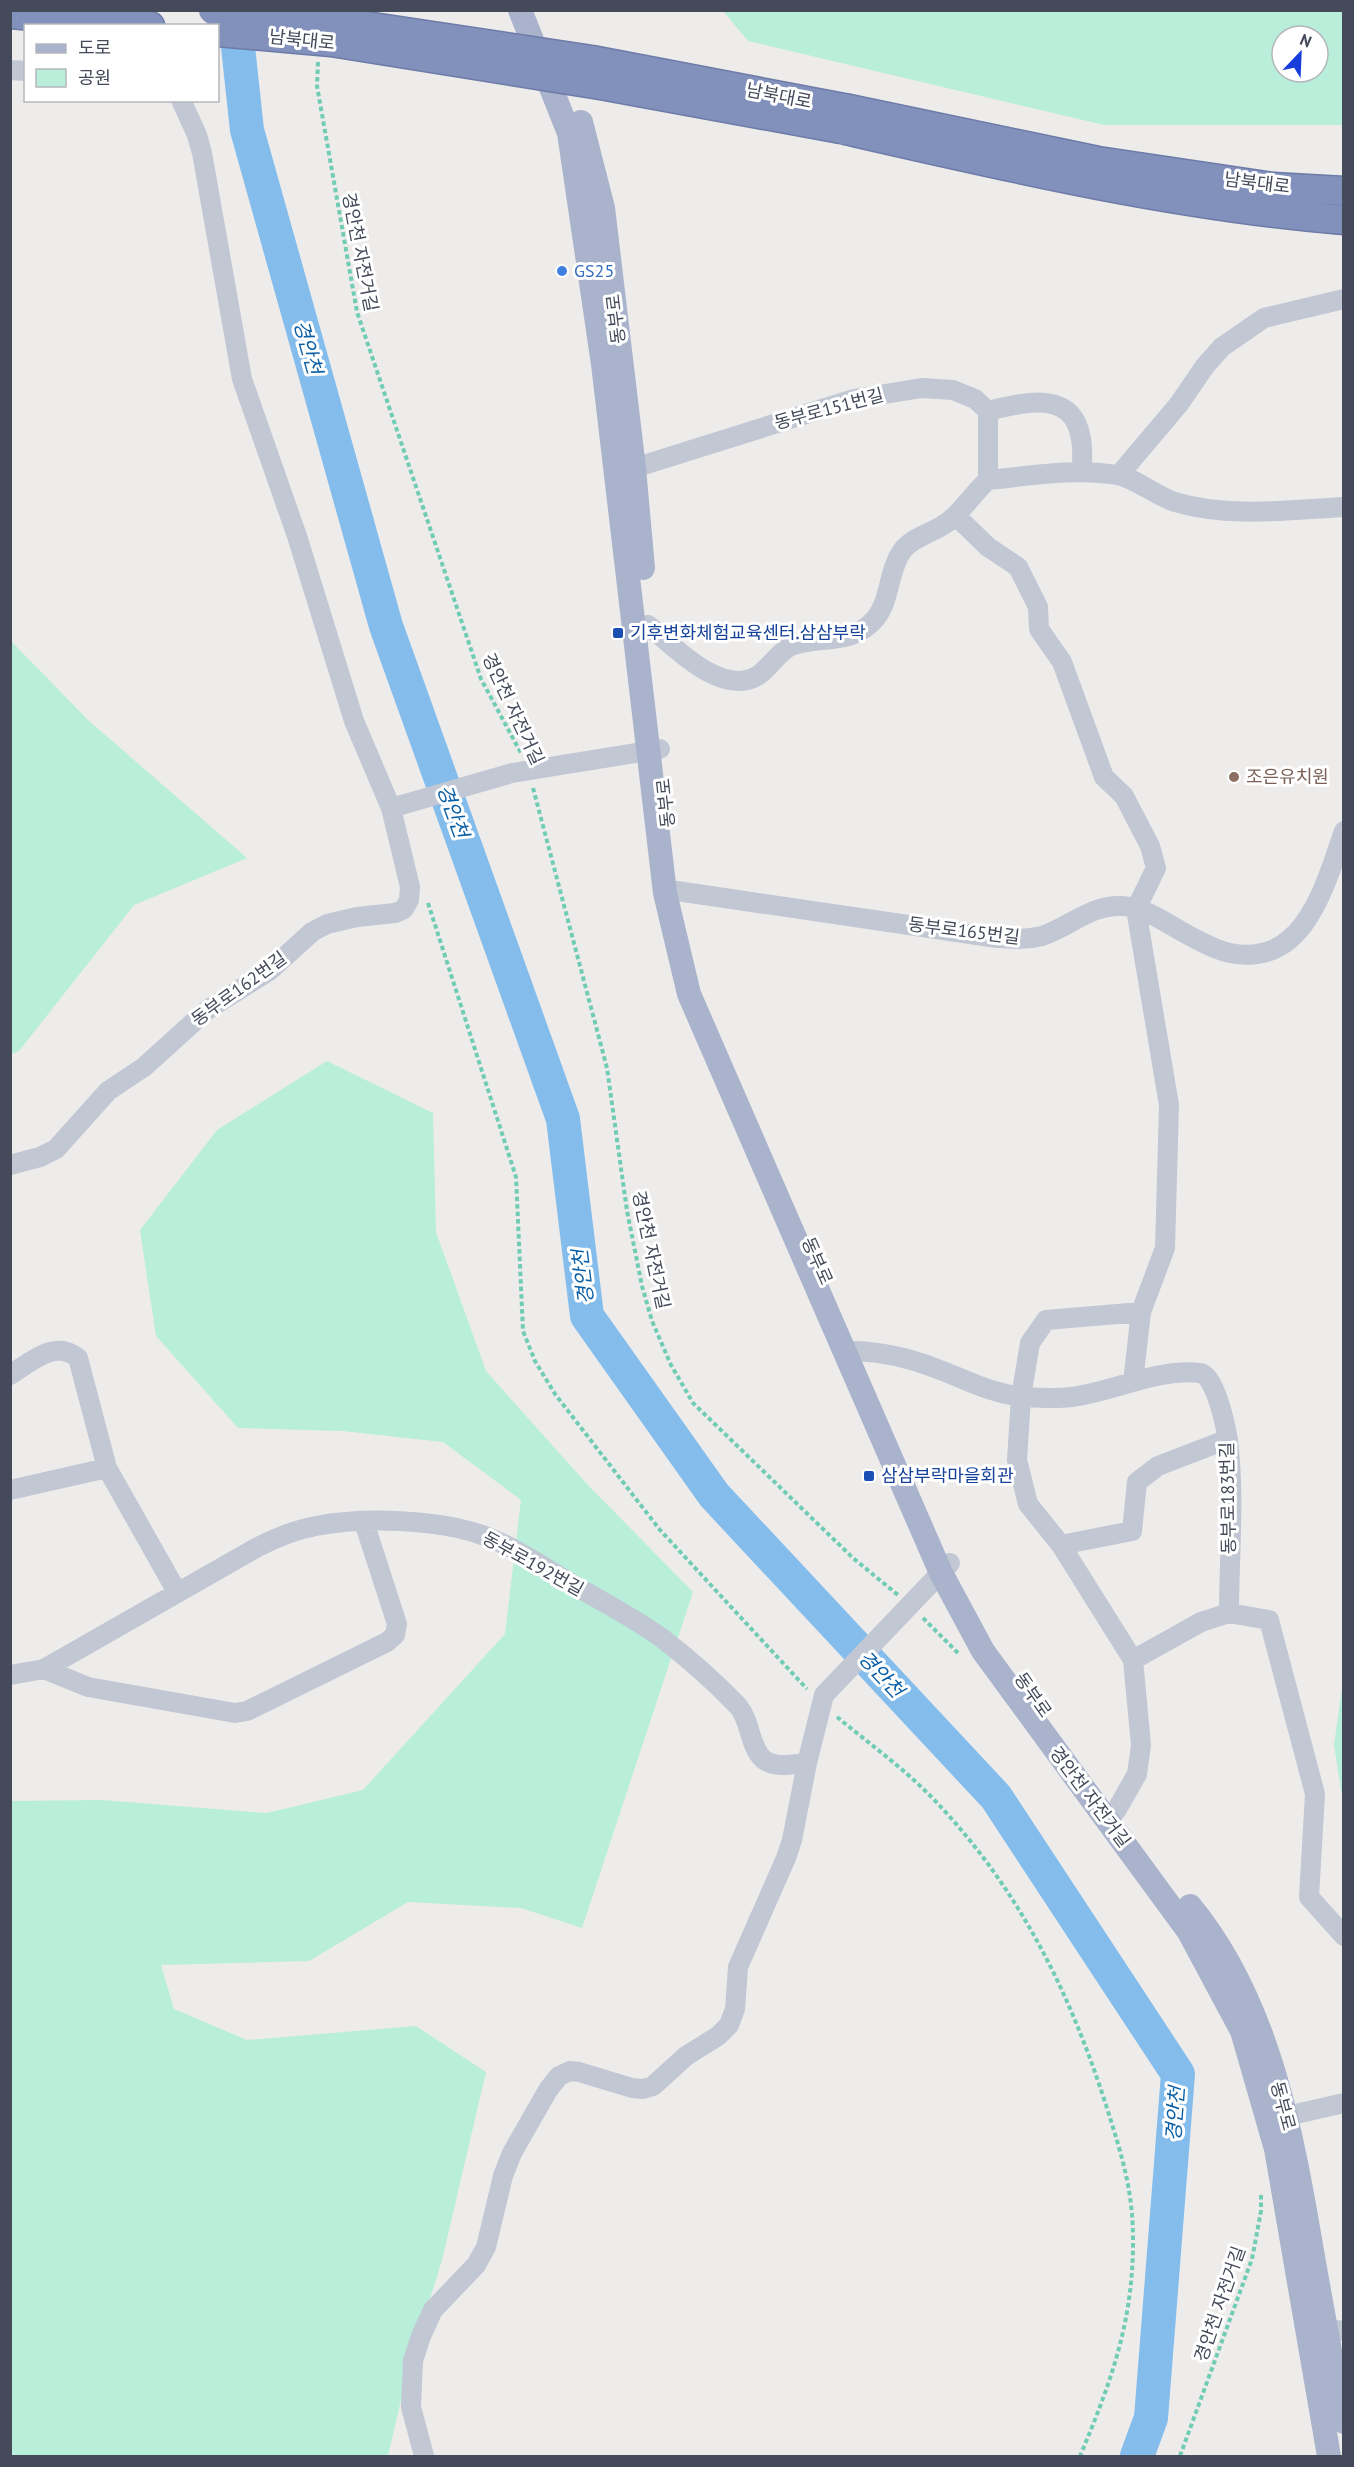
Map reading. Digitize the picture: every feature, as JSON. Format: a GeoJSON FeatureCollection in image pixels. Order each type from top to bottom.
{"type":"FeatureCollection","features":[{"type":"Feature","properties":{"kind":"highway","name":"남북대로"},"geometry":{"type":"LineString","coordinates":[[213,10],[326,20],[580,58],[845,119],[982,161],[1224,207],[1344,220]]}},
{"type":"Feature","properties":{"kind":"highway"},"geometry":{"type":"LineString","coordinates":[[10,14],[127,24]]}},
{"type":"Feature","properties":{"kind":"highway","name":"남북대로"},"geometry":{"type":"LineString","coordinates":[[219,32],[331,42],[600,86],[845,119],[1098,162],[1273,187],[1344,191]]}},
{"type":"Feature","properties":{"kind":"main road"},"geometry":{"type":"LineString","coordinates":[[520,10],[569,133],[655,750],[665,893],[689,994],[983,1652],[1189,1932],[1242,2031],[1276,2150],[1329,2457]]}},
{"type":"Feature","properties":{"kind":"main road","name":"동부로"},"geometry":{"type":"LineString","coordinates":[[536,10],[582,126],[603,208],[634,468],[648,625],[655,750],[676,891],[686,943],[698,986],[856,1351],[924,1499],[945,1568],[1116,1811],[1199,1918],[1233,1973],[1277,2080],[1287,2116],[1334,2330],[1344,2422]]}},
{"type":"Feature","properties":{"kind":"street"},"geometry":{"type":"LineString","coordinates":[[182,102],[197,135],[202,153],[242,379],[297,536],[354,721],[391,808],[520,771],[655,750]]}},
{"type":"Feature","properties":{"kind":"street"},"geometry":{"type":"LineString","coordinates":[[1119,475],[1179,404],[1205,366],[1222,347],[1264,318],[1344,299]]}},
{"type":"Feature","properties":{"kind":"street","name":"동부로151번길"},"geometry":{"type":"LineString","coordinates":[[634,468],[854,399],[922,388],[953,390],[975,399],[988,411]]}},
{"type":"Feature","properties":{"kind":"street"},"geometry":{"type":"LineString","coordinates":[[988,480],[988,411],[1032,401],[1052,403],[1075,422],[1081,438],[1082,472]]}},
{"type":"Feature","properties":{"kind":"street"},"geometry":{"type":"LineString","coordinates":[[648,625],[698,667],[719,678],[740,681],[756,677],[788,647],[802,643],[834,640],[855,634],[869,625],[879,614],[885,602],[902,550],[917,538],[956,516],[972,494],[988,480],[1082,472],[1119,475],[1173,501],[1199,508],[1269,511],[1344,507]]}},
{"type":"Feature","properties":{"kind":"street"},"geometry":{"type":"LineString","coordinates":[[956,516],[988,548],[1018,567],[1038,607],[1039,629],[1062,662],[1104,777],[1124,796],[1150,846],[1156,868],[1136,909],[1169,1105],[1165,1248],[1141,1312],[1133,1382]]}},
{"type":"Feature","properties":{"kind":"street","name":"동부로162번길"},"geometry":{"type":"LineString","coordinates":[[10,1165],[40,1157],[56,1149],[108,1091],[144,1066],[207,1010],[269,971],[312,933],[327,924],[357,917],[395,913],[404,909],[409,900],[410,887],[391,808]]}},
{"type":"Feature","properties":{"kind":"street","name":"동부로165번길"},"geometry":{"type":"LineString","coordinates":[[676,891],[1024,940],[1044,935],[1104,908],[1122,906],[1136,909],[1229,953],[1264,954],[1278,948],[1304,925],[1316,906],[1344,831]]}},
{"type":"Feature","properties":{"kind":"street"},"geometry":{"type":"LineString","coordinates":[[1116,1811],[1137,1774],[1141,1745],[1132,1660],[1061,1545],[1028,1504],[1017,1460],[1021,1397],[1030,1343],[1046,1320],[1141,1312]]}},
{"type":"Feature","properties":{"kind":"street"},"geometry":{"type":"LineString","coordinates":[[10,1375],[54,1350],[64,1349],[78,1358],[107,1468],[177,1593]]}},
{"type":"Feature","properties":{"kind":"street","name":"동부로183번길"},"geometry":{"type":"LineString","coordinates":[[856,1351],[882,1352],[906,1358],[976,1386],[1021,1397],[1072,1397],[1168,1373],[1203,1373],[1214,1386],[1228,1439],[1229,1613]]}},
{"type":"Feature","properties":{"kind":"street"},"geometry":{"type":"LineString","coordinates":[[1061,1545],[1132,1531],[1137,1482],[1158,1466],[1228,1439]]}},
{"type":"Feature","properties":{"kind":"street"},"geometry":{"type":"LineString","coordinates":[[10,1490],[107,1468]]}},
{"type":"Feature","properties":{"kind":"street"},"geometry":{"type":"LineString","coordinates":[[44,1668],[88,1687],[235,1713],[247,1711],[387,1642],[395,1635],[397,1624],[364,1522]]}},
{"type":"Feature","properties":{"kind":"street","name":"동부로192번길"},"geometry":{"type":"LineString","coordinates":[[10,1675],[44,1668],[280,1536],[318,1526],[364,1522],[433,1524],[464,1529],[504,1545],[664,1640],[738,1707],[749,1726],[758,1752],[764,1760],[774,1765],[807,1762]]}},
{"type":"Feature","properties":{"kind":"street"},"geometry":{"type":"LineString","coordinates":[[424,2457],[411,2407],[413,2361],[420,2336],[433,2310],[476,2265],[486,2247],[503,2176],[524,2131],[548,2090],[559,2076],[570,2071],[632,2088],[643,2089],[653,2086],[686,2056],[718,2036],[729,2025],[735,2009],[738,1967],[792,1840],[807,1762],[823,1700],[909,1604],[945,1568]]}},
{"type":"Feature","properties":{"kind":"street"},"geometry":{"type":"LineString","coordinates":[[1132,1660],[1201,1622],[1229,1613],[1269,1620],[1315,1794],[1309,1897],[1344,1936]]}},
{"type":"Feature","properties":{"kind":"street"},"geometry":{"type":"LineString","coordinates":[[1287,2116],[1344,2103]]}},
{"type":"Feature","properties":{"kind":"path","name":"경안천 자전거길"},"geometry":{"type":"LineString","coordinates":[[319,54],[317,86],[357,312],[481,679],[521,751],[520,771],[607,1068],[627,1211],[642,1286],[652,1321],[670,1365],[693,1403],[853,1558],[909,1604],[963,1659]]}},
{"type":"Feature","properties":{"kind":"path"},"geometry":{"type":"LineString","coordinates":[[425,893],[516,1177],[524,1331],[535,1360],[555,1394],[660,1530],[823,1700],[940,1805],[1022,1914],[1048,1959],[1071,2007],[1127,2171],[1132,2201],[1133,2248],[1126,2321],[1118,2359],[1080,2457]]}},
{"type":"Feature","properties":{"kind":"path","name":"경안천 자전거길"},"geometry":{"type":"LineString","coordinates":[[1180,2457],[1252,2259],[1261,2211],[1261,2189]]}},
{"type":"Feature","properties":{"kind":"green space"},"geometry":{"type":"Polygon","coordinates":[[[723,11],[1343,11],[1343,125],[1104,125],[748,41],[723,11]]]}},
{"type":"Feature","properties":{"kind":"green space"},"geometry":{"type":"Polygon","coordinates":[[[11,641],[88,720],[247,858],[134,905],[19,1051],[11,1054],[11,641]]]}},
{"type":"Feature","properties":{"kind":"green space"},"geometry":{"type":"Polygon","coordinates":[[[327,1061],[433,1113],[436,1232],[486,1371],[586,1483],[693,1592],[582,1928],[521,1908],[408,1902],[309,1961],[161,1965],[174,2009],[247,2040],[416,2026],[486,2072],[442,2260],[408,2370],[388,2456],[11,2456],[10,1801],[102,1800],[267,1813],[363,1790],[505,1634],[521,1500],[443,1442],[342,1431],[238,1428],[156,1336],[140,1230],[217,1130],[327,1061]]]}},
{"type":"Feature","properties":{"kind":"green space"},"geometry":{"type":"Polygon","coordinates":[[[1343,1681],[1344,1802],[1334,1745],[1343,1681]]]}},
{"type":"Feature","properties":{"kind":"waterway","name":"경안천"},"geometry":{"type":"LineString","coordinates":[[234,10],[247,130],[386,626],[563,1119],[587,1316],[714,1495],[996,1797],[1178,2074],[1151,2418],[1137,2456]]}},
{"type":"Feature","properties":{"kind":"place","name":"GS25"},"geometry":{"type":"Point","coordinates":[562,271]}},
{"type":"Feature","properties":{"kind":"place","name":"기후변화체험교육센터.삼삼부락"},"geometry":{"type":"Point","coordinates":[618,633]}},
{"type":"Feature","properties":{"kind":"place","name":"조은유치원"},"geometry":{"type":"Point","coordinates":[1234,777]}},
{"type":"Feature","properties":{"kind":"place","name":"삼삼부락마을회관"},"geometry":{"type":"Point","coordinates":[869,1476]}}]}
